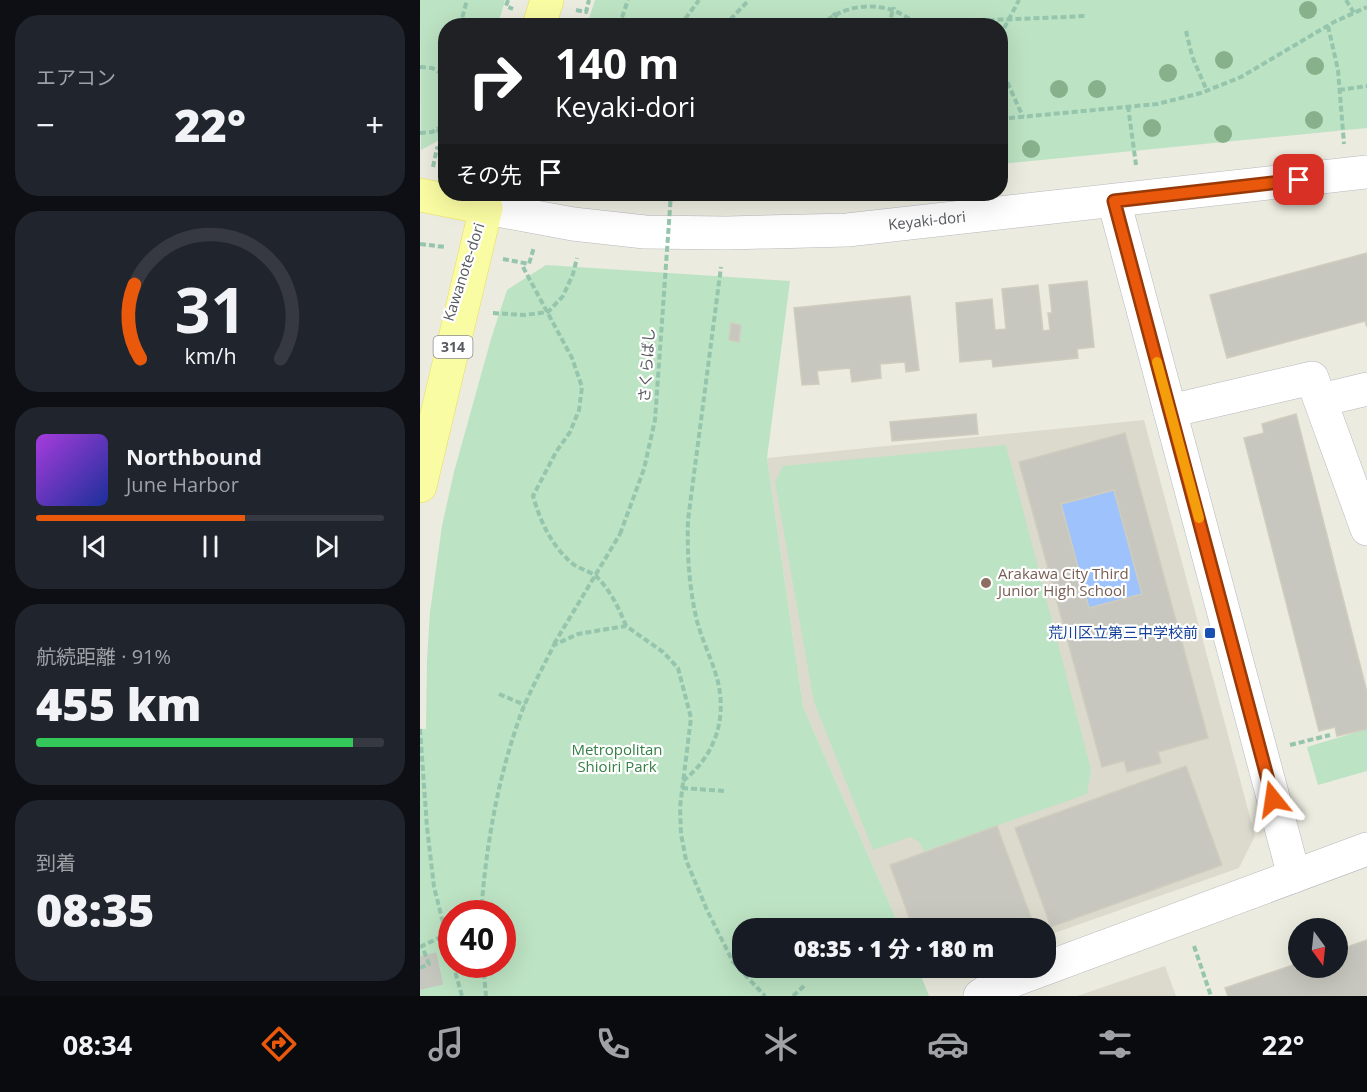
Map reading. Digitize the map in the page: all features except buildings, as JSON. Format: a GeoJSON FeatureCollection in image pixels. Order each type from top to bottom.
{"type":"FeatureCollection","features":[{"type":"Feature","properties":{"kind":"main road"},"geometry":{"type":"LineString","coordinates":[[526,17],[561,5]]}},
{"type":"Feature","properties":{"kind":"main road","name":"Kawanote-dori"},"geometry":{"type":"LineString","coordinates":[[420,405],[488,201]]}},
{"type":"Feature","properties":{"kind":"main road","name":"Kawanote-dori"},"geometry":{"type":"LineString","coordinates":[[420,486],[488,201]]}},
{"type":"Feature","properties":{"kind":"street","name":"Keyaki-dori"},"geometry":{"type":"LineString","coordinates":[[492,201],[573,224],[645,232],[727,233],[847,230],[1367,172]]}},
{"type":"Feature","properties":{"kind":"street"},"geometry":{"type":"LineString","coordinates":[[1114,201],[1294,876]]}},
{"type":"Feature","properties":{"kind":"street"},"geometry":{"type":"LineString","coordinates":[[1170,411],[1312,378],[1367,529]]}},
{"type":"Feature","properties":{"kind":"street"},"geometry":{"type":"LineString","coordinates":[[1321,400],[1367,389]]}},
{"type":"Feature","properties":{"kind":"street"},"geometry":{"type":"LineString","coordinates":[[980,996],[990,989],[1367,849]]}},
{"type":"Feature","properties":{"kind":"path"},"geometry":{"type":"LineString","coordinates":[[462,18],[467,0]]}},
{"type":"Feature","properties":{"kind":"path"},"geometry":{"type":"LineString","coordinates":[[508,0],[506,6],[526,17]]}},
{"type":"Feature","properties":{"kind":"path"},"geometry":{"type":"LineString","coordinates":[[561,5],[586,12],[590,0]]}},
{"type":"Feature","properties":{"kind":"path"},"geometry":{"type":"LineString","coordinates":[[621,18],[628,0]]}},
{"type":"Feature","properties":{"kind":"path"},"geometry":{"type":"LineString","coordinates":[[686,18],[699,0]]}},
{"type":"Feature","properties":{"kind":"path"},"geometry":{"type":"LineString","coordinates":[[732,18],[749,0]]}},
{"type":"Feature","properties":{"kind":"path"},"geometry":{"type":"LineString","coordinates":[[1008,22],[1019,0]]}},
{"type":"Feature","properties":{"kind":"path"},"geometry":{"type":"LineString","coordinates":[[1346,0],[1354,13]]}},
{"type":"Feature","properties":{"kind":"path"},"geometry":{"type":"LineString","coordinates":[[828,18],[846,6],[875,1],[903,11],[910,18]]}},
{"type":"Feature","properties":{"kind":"path"},"geometry":{"type":"LineString","coordinates":[[891,18],[894,7]]}},
{"type":"Feature","properties":{"kind":"path"},"geometry":{"type":"LineString","coordinates":[[1008,118],[1157,104],[1207,91],[1241,77],[1328,26],[1367,7]]}},
{"type":"Feature","properties":{"kind":"path"},"geometry":{"type":"LineString","coordinates":[[833,13],[838,18]]}},
{"type":"Feature","properties":{"kind":"path"},"geometry":{"type":"LineString","coordinates":[[1010,19],[1087,16]]}},
{"type":"Feature","properties":{"kind":"path"},"geometry":{"type":"LineString","coordinates":[[1328,26],[1335,50],[1344,145]]}},
{"type":"Feature","properties":{"kind":"path"},"geometry":{"type":"LineString","coordinates":[[1186,32],[1192,56],[1207,91]]}},
{"type":"Feature","properties":{"kind":"path"},"geometry":{"type":"LineString","coordinates":[[420,68],[432,68],[438,71]]}},
{"type":"Feature","properties":{"kind":"path"},"geometry":{"type":"LineString","coordinates":[[1008,84],[1023,117]]}},
{"type":"Feature","properties":{"kind":"path"},"geometry":{"type":"LineString","coordinates":[[1339,90],[1367,86]]}},
{"type":"Feature","properties":{"kind":"path"},"geometry":{"type":"LineString","coordinates":[[1128,106],[1136,165]]}},
{"type":"Feature","properties":{"kind":"path"},"geometry":{"type":"LineString","coordinates":[[420,133],[437,129]]}},
{"type":"Feature","properties":{"kind":"path"},"geometry":{"type":"LineString","coordinates":[[426,184],[438,148]]}},
{"type":"Feature","properties":{"kind":"path","name":"さくらばし"},"geometry":{"type":"LineString","coordinates":[[482,900],[485,863],[499,787],[525,705],[554,645],[620,534],[644,469],[655,420],[671,201]]}},
{"type":"Feature","properties":{"kind":"path"},"geometry":{"type":"LineString","coordinates":[[500,258],[530,264],[536,239]]}},
{"type":"Feature","properties":{"kind":"path"},"geometry":{"type":"LineString","coordinates":[[420,244],[445,247]]}},
{"type":"Feature","properties":{"kind":"path"},"geometry":{"type":"LineString","coordinates":[[493,313],[524,315],[548,312],[563,296],[577,258]]}},
{"type":"Feature","properties":{"kind":"path"},"geometry":{"type":"LineString","coordinates":[[524,267],[572,358],[582,387],[579,410],[570,432],[556,452],[533,496],[540,519],[555,544],[574,564],[596,576],[615,600],[626,626],[663,652],[678,668],[691,718],[680,807],[681,834],[686,860],[706,910],[733,962],[765,996]]}},
{"type":"Feature","properties":{"kind":"path"},"geometry":{"type":"LineString","coordinates":[[682,782],[699,768],[707,756],[714,740],[720,713],[719,687],[698,622],[687,551],[688,520],[721,267]]}},
{"type":"Feature","properties":{"kind":"path"},"geometry":{"type":"LineString","coordinates":[[554,645],[578,634],[626,626]]}},
{"type":"Feature","properties":{"kind":"path"},"geometry":{"type":"LineString","coordinates":[[499,694],[525,705]]}},
{"type":"Feature","properties":{"kind":"path"},"geometry":{"type":"LineString","coordinates":[[420,729],[427,827],[438,903]]}},
{"type":"Feature","properties":{"kind":"path"},"geometry":{"type":"LineString","coordinates":[[1287,746],[1330,735]]}},
{"type":"Feature","properties":{"kind":"path"},"geometry":{"type":"LineString","coordinates":[[682,788],[725,791]]}},
{"type":"Feature","properties":{"kind":"path"},"geometry":{"type":"LineString","coordinates":[[420,968],[429,964],[422,946],[438,939]]}},
{"type":"Feature","properties":{"kind":"path"},"geometry":{"type":"LineString","coordinates":[[1192,939],[1211,996]]}},
{"type":"Feature","properties":{"kind":"path"},"geometry":{"type":"LineString","coordinates":[[457,978],[462,996]]}},
{"type":"Feature","properties":{"kind":"path"},"geometry":{"type":"LineString","coordinates":[[484,978],[486,996]]}},
{"type":"Feature","properties":{"kind":"path"},"geometry":{"type":"LineString","coordinates":[[793,996],[804,986]]}},
{"type":"Feature","properties":{"kind":"shaded area","name":"Arakawa City Third Junior High School"},"geometry":{"type":"Polygon","coordinates":[[[1144,420],[1255,836],[1239,868],[1056,932],[1056,918],[896,918],[803,707],[767,458],[1144,420]]]}},
{"type":"Feature","properties":{"kind":"shaded area"},"geometry":{"type":"Polygon","coordinates":[[[1165,966],[1176,996],[1077,996],[1165,966]]]}},
{"type":"Feature","properties":{"kind":"green space"},"geometry":{"type":"Polygon","coordinates":[[[420,0],[505,0],[500,18],[438,18],[438,141],[421,150],[420,0]]]}},
{"type":"Feature","properties":{"kind":"green space"},"geometry":{"type":"Polygon","coordinates":[[[595,0],[1367,0],[1367,128],[1008,163],[1008,18],[589,18],[595,0]]]}},
{"type":"Feature","properties":{"kind":"green space","name":"Metropolitan Shioiri Park"},"geometry":{"type":"Polygon","coordinates":[[[546,265],[790,281],[767,458],[803,707],[896,918],[732,918],[732,978],[922,978],[929,996],[420,996],[420,729],[426,729],[430,612],[442,526],[454,472],[507,290],[546,265]]]}},
{"type":"Feature","properties":{"kind":"green space"},"geometry":{"type":"Polygon","coordinates":[[[1006,445],[1091,770],[1087,794],[924,851],[919,842],[910,837],[873,850],[814,702],[775,482],[783,466],[1006,445]]]}},
{"type":"Feature","properties":{"kind":"green space"},"geometry":{"type":"Polygon","coordinates":[[[1367,729],[1367,771],[1318,785],[1307,747],[1367,729]]]}},
{"type":"Feature","properties":{"kind":"water"},"geometry":{"type":"Polygon","coordinates":[[[1114,490],[1142,594],[1089,608],[1061,504],[1114,490]]]}},
{"type":"Feature","properties":{"kind":"tunnel"},"geometry":{"type":"LineString","coordinates":[[420,956],[429,996]]}},
{"type":"Feature","properties":{"kind":"slow traffic"},"geometry":{"type":"LineString","coordinates":[[1157,362],[1199,518]]}},
{"type":"Feature","properties":{"kind":"place","name":"Arakawa City Third Junior High School"},"geometry":{"type":"Point","coordinates":[986,583]}},
{"type":"Feature","properties":{"kind":"place","name":"荒川区立第三中学校前"},"geometry":{"type":"Point","coordinates":[1210,633]}},
{"type":"Feature","properties":{"kind":"route"},"geometry":{"type":"LineString","coordinates":[[1273,799],[1114,201],[1299,180]]}}]}
